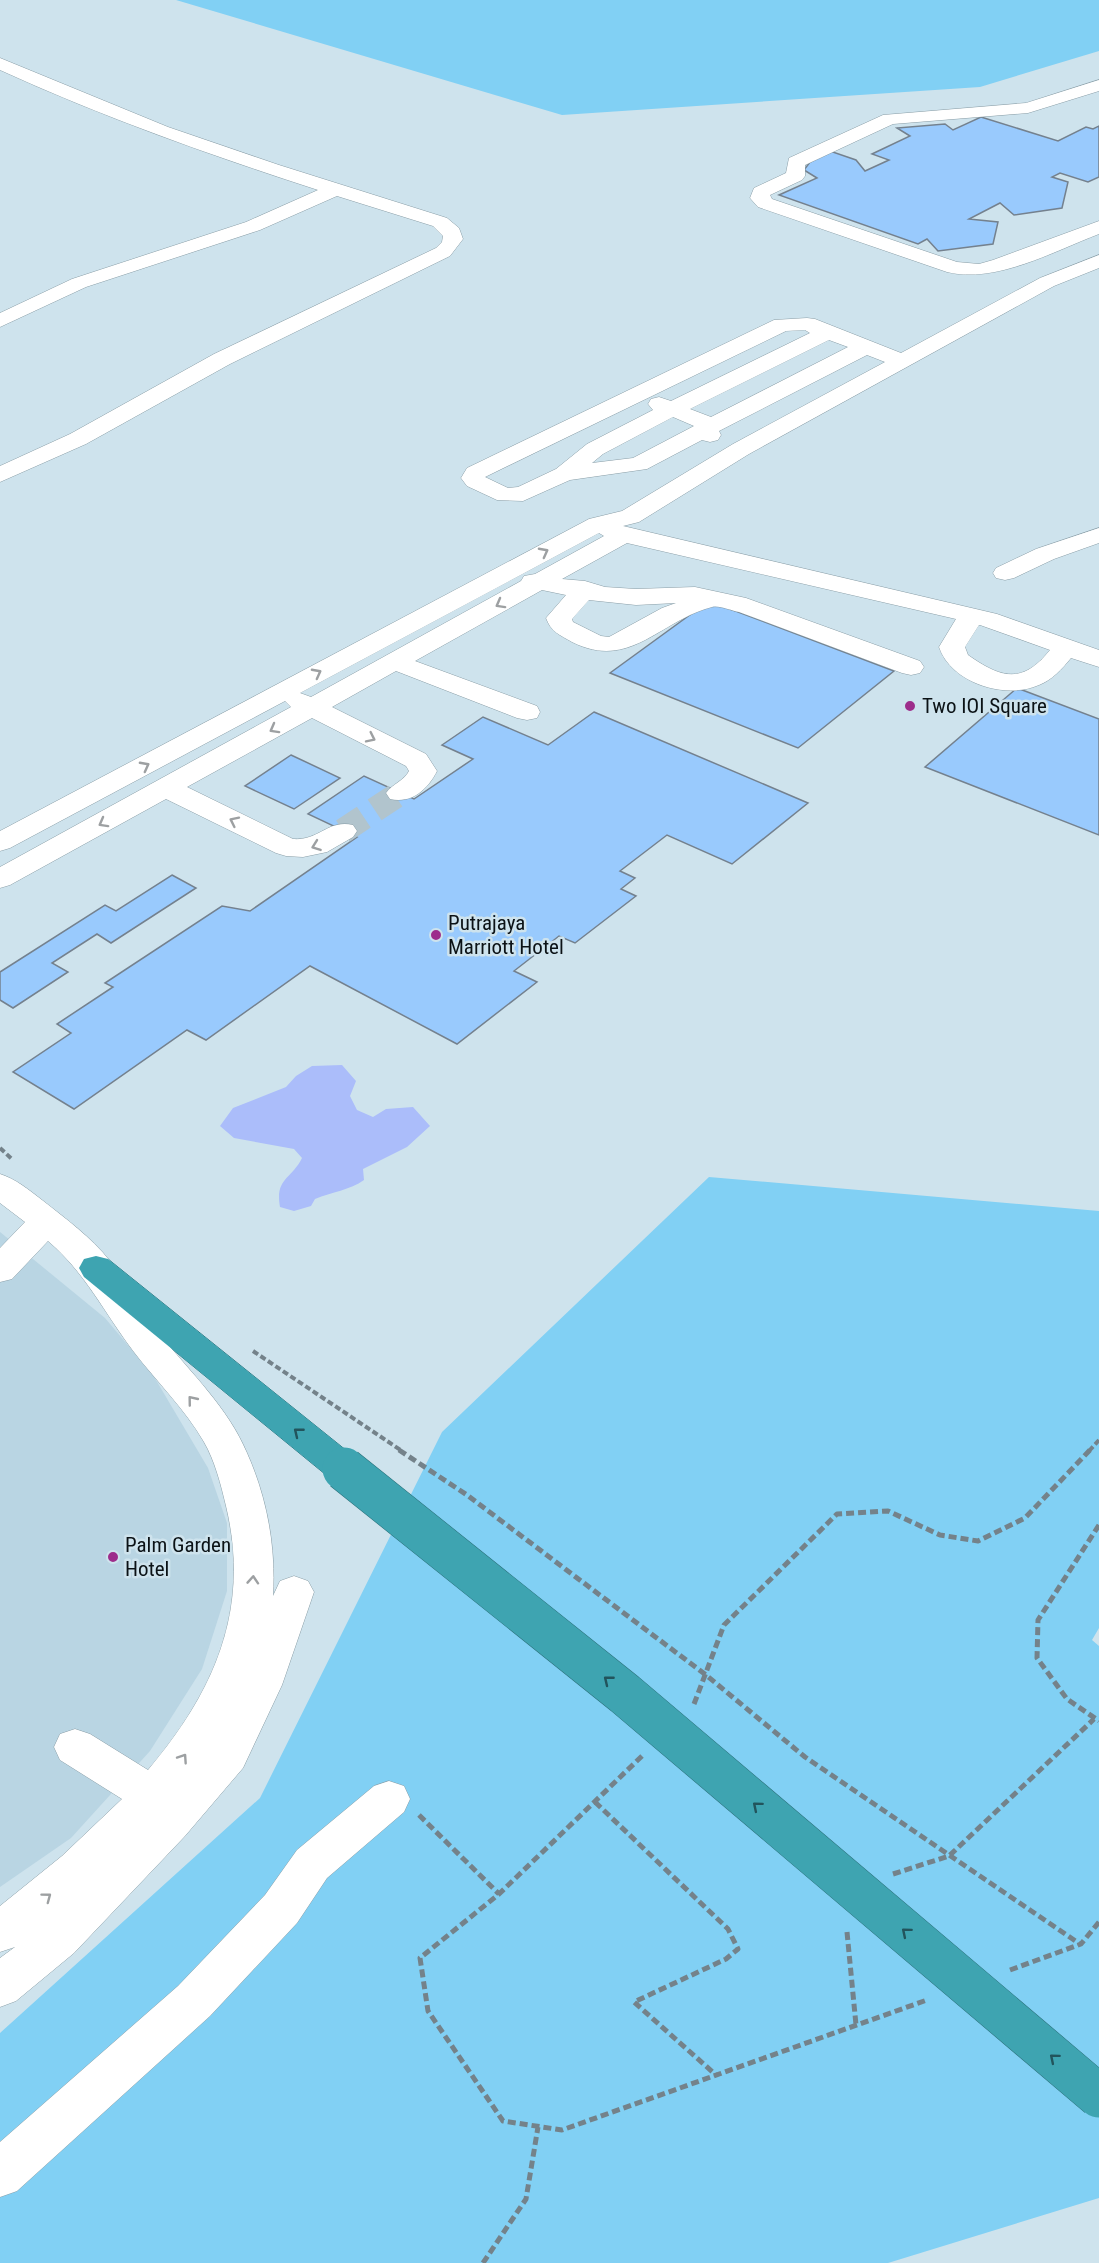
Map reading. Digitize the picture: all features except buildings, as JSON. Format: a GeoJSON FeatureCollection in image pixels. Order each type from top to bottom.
{"type":"FeatureCollection","features":[{"type":"Feature","properties":{"kind":"highway"},"geometry":{"type":"LineString","coordinates":[[96,1268],[625,1694],[1099,2096]]}},
{"type":"Feature","properties":{"kind":"street"},"geometry":{"type":"LineString","coordinates":[[0,63],[161,131],[225,154],[440,222],[451,229],[454,236],[452,245],[443,252],[222,359],[78,439],[0,475]]}},
{"type":"Feature","properties":{"kind":"street"},"geometry":{"type":"LineString","coordinates":[[1099,85],[1028,108],[902,117],[879,122],[796,162],[795,176],[761,192],[760,198],[765,203],[954,268],[979,270],[1000,265],[1099,227]]}},
{"type":"Feature","properties":{"kind":"street"},"geometry":{"type":"LineString","coordinates":[[0,321],[79,283],[242,230],[337,189]]}},
{"type":"Feature","properties":{"kind":"street"},"geometry":{"type":"LineString","coordinates":[[0,879],[539,583],[741,449],[1047,282],[1099,261]]}},
{"type":"Feature","properties":{"kind":"street"},"geometry":{"type":"LineString","coordinates":[[828,332],[595,449],[564,474],[523,494],[505,495],[472,478],[475,473],[782,325],[807,324],[865,346],[903,361]]}},
{"type":"Feature","properties":{"kind":"street"},"geometry":{"type":"LineString","coordinates":[[564,474],[639,464],[865,346]]}},
{"type":"Feature","properties":{"kind":"street"},"geometry":{"type":"LineString","coordinates":[[638,395],[672,409],[741,449]]}},
{"type":"Feature","properties":{"kind":"street"},"geometry":{"type":"LineString","coordinates":[[0,842],[598,524],[627,526],[972,615],[1067,646],[1099,659]]}},
{"type":"Feature","properties":{"kind":"street"},"geometry":{"type":"LineString","coordinates":[[1005,573],[1045,554],[1099,535]]}},
{"type":"Feature","properties":{"kind":"street"},"geometry":{"type":"LineString","coordinates":[[507,572],[539,583],[585,589],[605,595],[636,597],[695,595],[746,606],[911,667]]}},
{"type":"Feature","properties":{"kind":"street"},"geometry":{"type":"LineString","coordinates":[[585,589],[559,618],[562,626],[595,643],[610,645],[624,641],[671,613],[716,600]]}},
{"type":"Feature","properties":{"kind":"street"},"geometry":{"type":"LineString","coordinates":[[972,615],[952,647],[956,659],[988,680],[1010,684],[1026,682],[1044,674],[1067,646]]}},
{"type":"Feature","properties":{"kind":"street"},"geometry":{"type":"LineString","coordinates":[[395,662],[527,712]]}},
{"type":"Feature","properties":{"kind":"street"},"geometry":{"type":"LineString","coordinates":[[282,692],[416,760],[423,771],[418,781],[400,793]]}},
{"type":"Feature","properties":{"kind":"street"},"geometry":{"type":"LineString","coordinates":[[166,788],[286,847],[303,850],[321,846],[344,831]]}},
{"type":"Feature","properties":{"kind":"street"},"geometry":{"type":"LineString","coordinates":[[0,1932],[56,1889],[132,1818],[180,1764],[227,1690],[249,1624],[254,1557],[245,1498],[217,1431],[144,1340],[96,1268],[79,1250],[45,1222],[8,1174]]}},
{"type":"Feature","properties":{"kind":"street"},"geometry":{"type":"LineString","coordinates":[[6,1259],[45,1222]]}},
{"type":"Feature","properties":{"kind":"street"},"geometry":{"type":"LineString","coordinates":[[0,1986],[58,1939],[170,1823],[228,1755],[261,1685],[294,1592]]}},
{"type":"Feature","properties":{"kind":"street"},"geometry":{"type":"LineString","coordinates":[[75,1747],[152,1795]]}},
{"type":"Feature","properties":{"kind":"street"},"geometry":{"type":"LineString","coordinates":[[0,2174],[194,2001],[281,1909],[312,1864],[389,1799]]}},
{"type":"Feature","properties":{"kind":"path"},"geometry":{"type":"LineString","coordinates":[[0,1148],[8,1174]]}},
{"type":"Feature","properties":{"kind":"path"},"geometry":{"type":"LineString","coordinates":[[243,1344],[467,1494],[705,1675],[805,1757],[1081,1944]]}},
{"type":"Feature","properties":{"kind":"path"},"geometry":{"type":"LineString","coordinates":[[883,1877],[949,1856],[1096,1720],[1067,1699],[1037,1658],[1038,1620],[1099,1525]]}},
{"type":"Feature","properties":{"kind":"path"},"geometry":{"type":"LineString","coordinates":[[389,1799],[424,1818],[499,1894]]}},
{"type":"Feature","properties":{"kind":"path"},"geometry":{"type":"LineString","coordinates":[[595,1802],[728,1929],[738,1949],[726,1959],[634,2002],[716,2075]]}},
{"type":"Feature","properties":{"kind":"path"},"geometry":{"type":"LineString","coordinates":[[846,1927],[856,2025]]}},
{"type":"Feature","properties":{"kind":"path"},"geometry":{"type":"LineString","coordinates":[[483,2263],[525,2199],[538,2127]]}},
{"type":"Feature","properties":{"kind":"shaded area"},"geometry":{"type":"Polygon","coordinates":[[[176,0],[1099,0],[1099,51],[980,87],[562,115],[176,0]]]}},
{"type":"Feature","properties":{"kind":"shaded area"},"geometry":{"type":"Polygon","coordinates":[[[342,1065],[356,1081],[350,1096],[357,1110],[373,1117],[386,1109],[413,1107],[430,1126],[407,1147],[363,1169],[364,1180],[359,1183],[315,1199],[311,1206],[294,1211],[280,1207],[279,1197],[282,1185],[302,1158],[294,1149],[234,1138],[220,1126],[233,1108],[286,1087],[296,1076],[312,1066],[342,1065]]]}},
{"type":"Feature","properties":{"kind":"shaded area"},"geometry":{"type":"Polygon","coordinates":[[[709,1177],[1099,1211],[1099,1628],[1092,1640],[1099,1646],[1099,2198],[888,2263],[0,2263],[0,2033],[260,1798],[442,1432],[709,1177]]]}},
{"type":"Feature","properties":{"kind":"shaded area","name":"Palm Garden Hotel"},"geometry":{"type":"Polygon","coordinates":[[[0,1232],[105,1318],[153,1375],[208,1468],[227,1523],[227,1591],[202,1669],[150,1751],[71,1838],[0,1887],[0,1232]]]}},
{"type":"Feature","properties":{"kind":"tunnel"},"geometry":{"type":"LineString","coordinates":[[343,831],[400,793]]}},
{"type":"Feature","properties":{"kind":"place","name":"Two IOI Square"},"geometry":{"type":"Point","coordinates":[910,706]}},
{"type":"Feature","properties":{"kind":"place","name":"Putrajaya Marriott Hotel"},"geometry":{"type":"Point","coordinates":[436,935]}},
{"type":"Feature","properties":{"kind":"place","name":"Palm Garden Hotel"},"geometry":{"type":"Point","coordinates":[113,1557]}}]}
